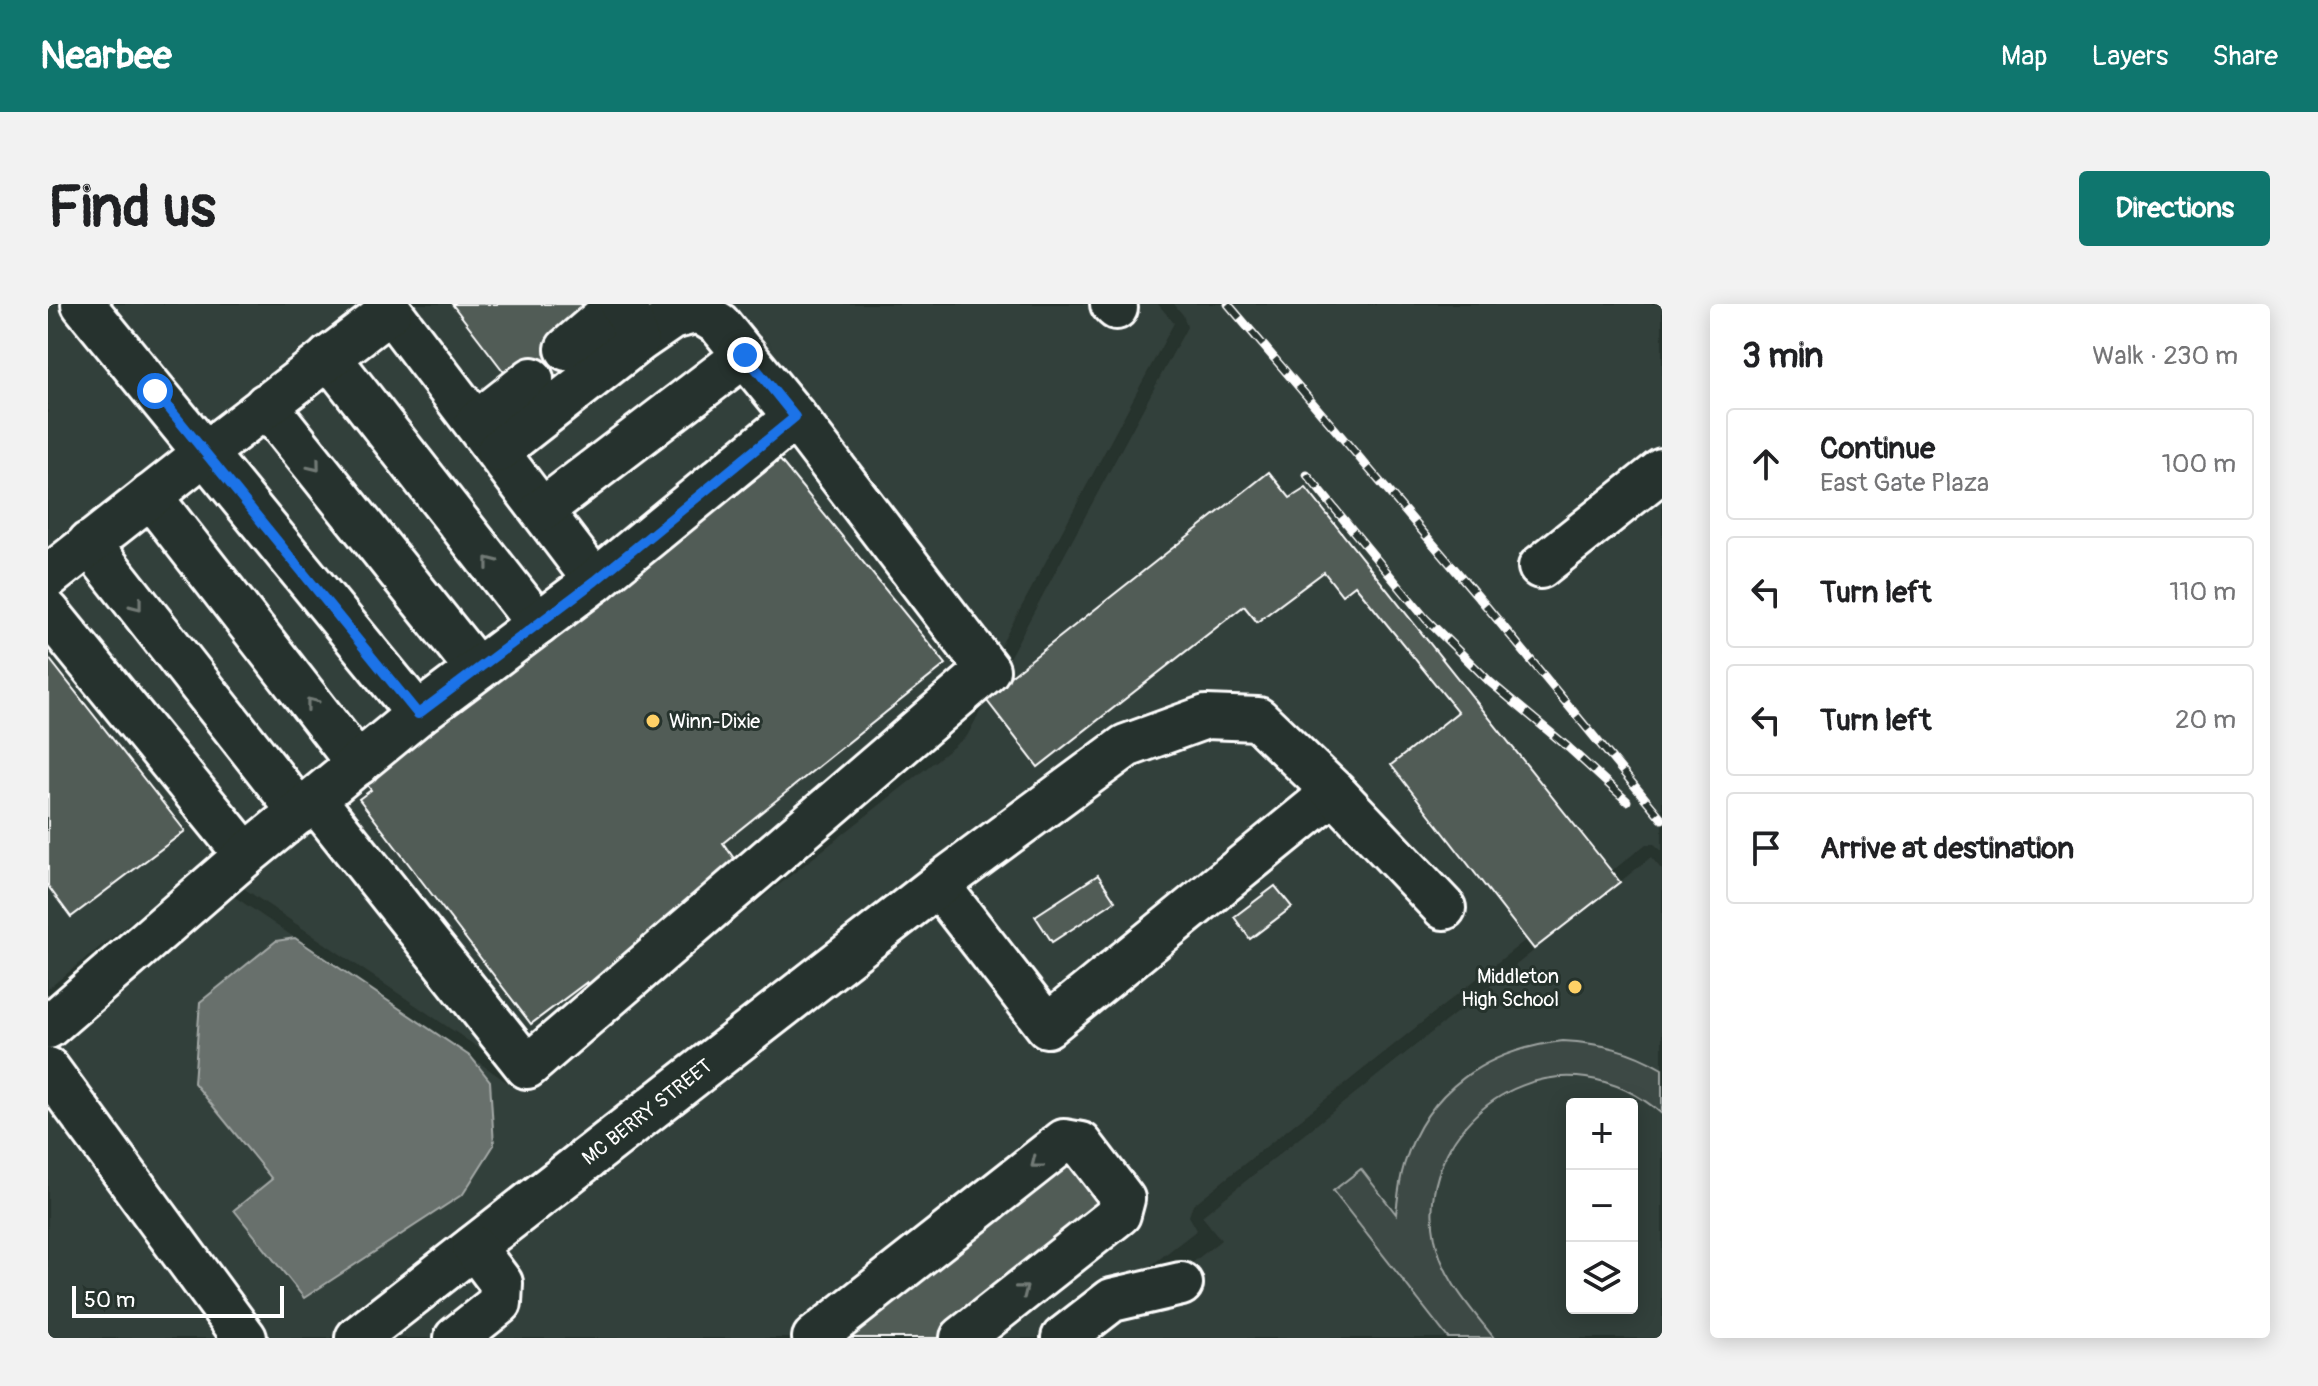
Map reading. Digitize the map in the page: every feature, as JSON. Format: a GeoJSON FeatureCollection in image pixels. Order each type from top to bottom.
{"type":"FeatureCollection","features":[{"type":"Feature","properties":{"kind":"street"},"geometry":{"type":"LineString","coordinates":[[83,304],[418,714]]}},
{"type":"Feature","properties":{"kind":"street"},"geometry":{"type":"LineString","coordinates":[[567,349],[620,304],[631,320],[637,342]]}},
{"type":"Feature","properties":{"kind":"street"},"geometry":{"type":"LineString","coordinates":[[48,577],[329,357],[388,307],[595,581]]}},
{"type":"Feature","properties":{"kind":"street"},"geometry":{"type":"LineString","coordinates":[[89,543],[527,1067],[988,670],[745,355],[719,324],[698,311],[672,318],[487,437]]}},
{"type":"Feature","properties":{"kind":"street"},"geometry":{"type":"LineString","coordinates":[[542,510],[745,355]]}},
{"type":"Feature","properties":{"kind":"street"},"geometry":{"type":"LineString","coordinates":[[329,357],[538,624]]}},
{"type":"Feature","properties":{"kind":"street"},"geometry":{"type":"LineString","coordinates":[[487,437],[532,379]]}},
{"type":"Feature","properties":{"kind":"street"},"geometry":{"type":"LineString","coordinates":[[266,405],[477,669]]}},
{"type":"Feature","properties":{"kind":"street"},"geometry":{"type":"LineString","coordinates":[[48,1027],[246,855],[418,714],[595,581],[795,417]]}},
{"type":"Feature","properties":{"kind":"street"},"geometry":{"type":"LineString","coordinates":[[1540,567],[1662,470]]}},
{"type":"Feature","properties":{"kind":"street"},"geometry":{"type":"LineString","coordinates":[[150,496],[358,764]]}},
{"type":"Feature","properties":{"kind":"street"},"geometry":{"type":"LineString","coordinates":[[48,612],[246,855]]}},
{"type":"Feature","properties":{"kind":"street","name":"MC BERRY STREET"},"geometry":{"type":"LineString","coordinates":[[357,1338],[938,885],[1126,746],[1206,717],[1258,719],[1334,792],[1444,908]]}},
{"type":"Feature","properties":{"kind":"street"},"geometry":{"type":"LineString","coordinates":[[938,885],[1047,1026],[1334,792]]}},
{"type":"Feature","properties":{"kind":"street"},"geometry":{"type":"LineString","coordinates":[[48,1069],[245,1338]]}},
{"type":"Feature","properties":{"kind":"street"},"geometry":{"type":"LineString","coordinates":[[814,1338],[1064,1141],[1081,1144],[1123,1199],[1119,1214],[962,1338]]}},
{"type":"Feature","properties":{"kind":"street"},"geometry":{"type":"LineString","coordinates":[[456,1338],[500,1303],[501,1283],[474,1247]]}},
{"type":"Feature","properties":{"kind":"street"},"geometry":{"type":"LineString","coordinates":[[1063,1338],[1112,1300],[1181,1284]]}},
{"type":"Feature","properties":{"kind":"shaded area"},"geometry":{"type":"Polygon","coordinates":[[[48,304],[1158,304],[1174,323],[958,725],[517,1074],[205,862],[48,989],[48,304]]]}},
{"type":"Feature","properties":{"kind":"shaded area"},"geometry":{"type":"Polygon","coordinates":[[[1174,304],[1662,304],[1662,449],[1519,563],[1539,589],[1662,491],[1662,851],[1654,844],[1646,844],[1193,1205],[1189,1216],[1197,1230],[1135,1278],[1101,1287],[1037,1338],[383,1338],[937,907],[1046,1047],[1069,1030],[939,863],[330,1338],[263,1338],[48,1044],[207,878],[295,938],[276,941],[194,1082],[272,1179],[490,1081],[471,1057],[511,1085],[526,1085],[967,736],[1187,327],[1183,315],[1174,304]]]}},
{"type":"Feature","properties":{"kind":"shaded area","name":"Middleton High School"},"geometry":{"type":"Polygon","coordinates":[[[1651,857],[1662,870],[1662,1338],[1098,1338],[1221,1240],[1202,1216],[1651,857]]]}},
{"type":"Feature","properties":{"kind":"shaded area"},"geometry":{"type":"Polygon","coordinates":[[[295,938],[471,1057],[490,1081],[494,1145],[463,1194],[304,1298],[234,1210],[272,1179],[194,1083],[200,1002],[276,941],[295,938]]]}},
{"type":"Feature","properties":{"kind":"shaded area"},"geometry":{"type":"Polygon","coordinates":[[[1563,1041],[1614,1049],[1662,1069],[1662,1114],[1617,1086],[1586,1078],[1553,1078],[1522,1086],[1494,1100],[1470,1121],[1451,1146],[1438,1175],[1433,1206],[1435,1239],[1451,1280],[1494,1338],[1448,1338],[1333,1191],[1361,1169],[1396,1214],[1402,1171],[1414,1138],[1444,1095],[1485,1064],[1509,1053],[1563,1041]]]}},
{"type":"Feature","properties":{"kind":"shaded area"},"geometry":{"type":"Polygon","coordinates":[[[48,1094],[227,1338],[48,1338],[48,1094]]]}},
{"type":"Feature","properties":{"kind":"building"},"geometry":{"type":"Polygon","coordinates":[[[452,304],[585,304],[588,307],[554,332],[578,364],[541,391],[507,376],[452,304]]]}},
{"type":"Feature","properties":{"kind":"building","name":"Winn-Dixie"},"geometry":{"type":"Polygon","coordinates":[[[780,460],[946,664],[723,843],[738,864],[632,948],[644,963],[600,998],[587,982],[531,1024],[359,799],[371,790],[362,778],[729,490],[735,496],[780,460]]]}},
{"type":"Feature","properties":{"kind":"building"},"geometry":{"type":"Polygon","coordinates":[[[1269,472],[1290,498],[1306,488],[1620,882],[1534,949],[1391,765],[1458,712],[1355,585],[1342,595],[1324,572],[1257,622],[1244,606],[1038,767],[984,697],[1269,472]]]}},
{"type":"Feature","properties":{"kind":"building"},"geometry":{"type":"Polygon","coordinates":[[[48,657],[185,831],[71,917],[48,886],[48,657]]]}},
{"type":"Feature","properties":{"kind":"building"},"geometry":{"type":"Polygon","coordinates":[[[1098,875],[1115,901],[1052,942],[1035,916],[1098,875]]]}},
{"type":"Feature","properties":{"kind":"building"},"geometry":{"type":"Polygon","coordinates":[[[1275,886],[1292,907],[1250,939],[1234,917],[1275,886]]]}},
{"type":"Feature","properties":{"kind":"building"},"geometry":{"type":"Polygon","coordinates":[[[1076,1151],[1116,1203],[943,1338],[838,1338],[1076,1151]]]}},
{"type":"Feature","properties":{"kind":"railway"},"geometry":{"type":"LineString","coordinates":[[1228,304],[1487,607],[1662,819]]}},
{"type":"Feature","properties":{"kind":"railway"},"geometry":{"type":"LineString","coordinates":[[1307,475],[1426,619],[1490,682],[1627,801]]}},
{"type":"Feature","properties":{"kind":"place","name":"Winn-Dixie"},"geometry":{"type":"Point","coordinates":[653,721]}},
{"type":"Feature","properties":{"kind":"place","name":"Middleton High School"},"geometry":{"type":"Point","coordinates":[1575,987]}},
{"type":"Feature","properties":{"kind":"route"},"geometry":{"type":"LineString","coordinates":[[155,391],[418,714],[595,581],[795,417],[745,355]]}}]}
